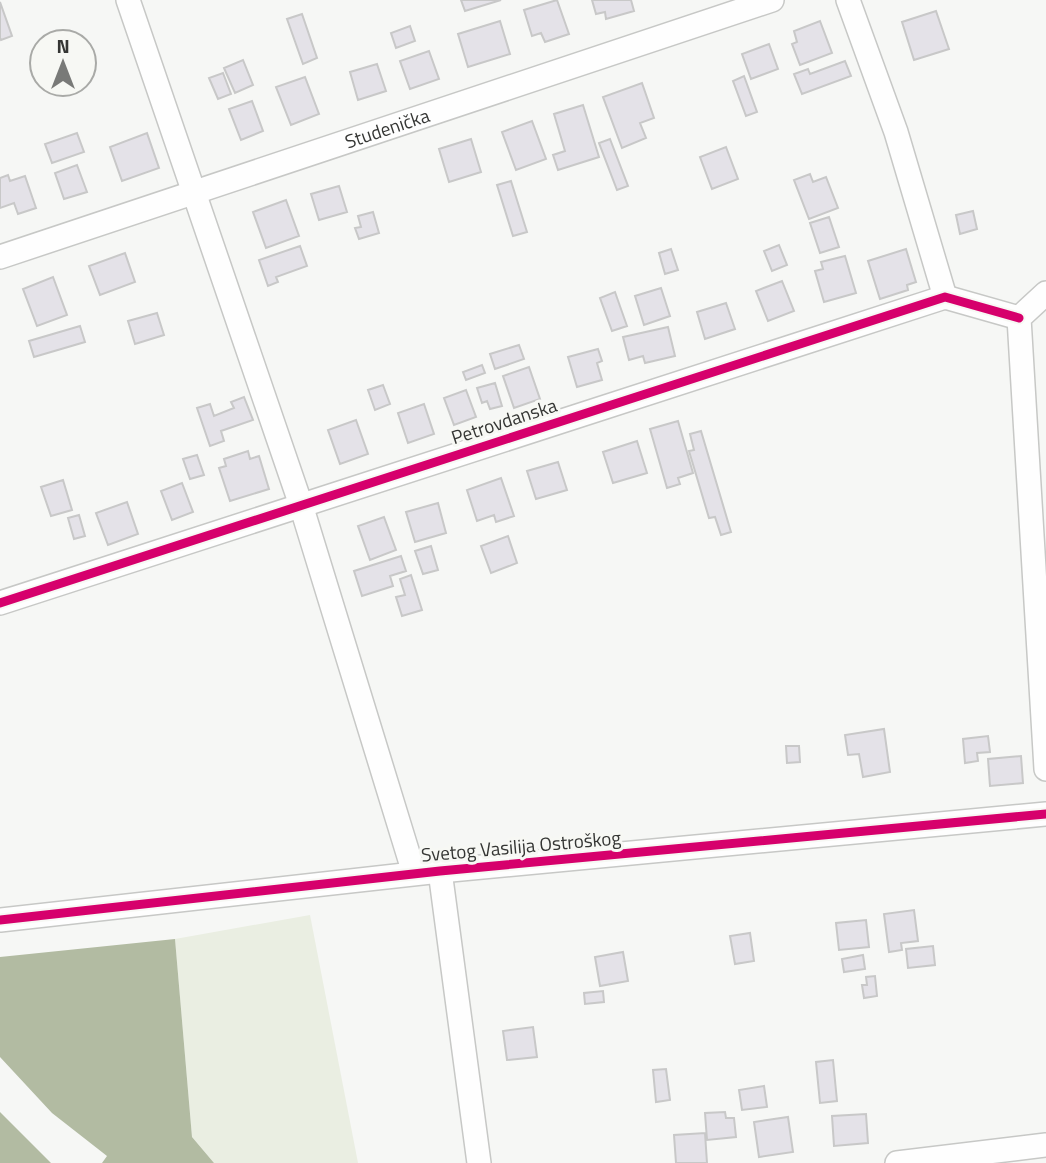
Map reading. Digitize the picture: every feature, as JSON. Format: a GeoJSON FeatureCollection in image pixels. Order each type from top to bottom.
{"type":"FeatureCollection","features":[{"type":"Feature","properties":{"kind":"street"},"geometry":{"type":"LineString","coordinates":[[128,0],[301,505],[414,873]]}},
{"type":"Feature","properties":{"kind":"street","name":"Studenička"},"geometry":{"type":"LineString","coordinates":[[0,257],[772,0]]}},
{"type":"Feature","properties":{"kind":"street"},"geometry":{"type":"LineString","coordinates":[[848,0],[895,132],[945,297],[1019,318]]}},
{"type":"Feature","properties":{"kind":"street"},"geometry":{"type":"LineString","coordinates":[[1019,318],[1046,293]]}},
{"type":"Feature","properties":{"kind":"street","name":"Petrovdanska"},"geometry":{"type":"LineString","coordinates":[[0,603],[945,297]]}},
{"type":"Feature","properties":{"kind":"street"},"geometry":{"type":"LineString","coordinates":[[1019,318],[1046,769]]}},
{"type":"Feature","properties":{"kind":"street","name":"Svetog Vasilija Ostroškog"},"geometry":{"type":"LineString","coordinates":[[0,920],[414,873],[1046,814]]}},
{"type":"Feature","properties":{"kind":"street"},"geometry":{"type":"LineString","coordinates":[[440,871],[479,1163]]}},
{"type":"Feature","properties":{"kind":"street"},"geometry":{"type":"LineString","coordinates":[[897,1163],[1046,1145]]}},
{"type":"Feature","properties":{"kind":"shaded area"},"geometry":{"type":"Polygon","coordinates":[[[310,915],[358,1163],[214,1163],[192,1137],[175,939],[310,915]]]}},
{"type":"Feature","properties":{"kind":"shaded area"},"geometry":{"type":"Polygon","coordinates":[[[175,939],[192,1137],[214,1163],[102,1163],[107,1156],[52,1113],[0,1057],[0,957],[175,939]]]}},
{"type":"Feature","properties":{"kind":"shaded area"},"geometry":{"type":"Polygon","coordinates":[[[0,1112],[51,1163],[0,1163],[0,1112]]]}},
{"type":"Feature","properties":{"kind":"building"},"geometry":{"type":"Polygon","coordinates":[[[461,0],[501,0],[465,11],[461,0]]]}},
{"type":"Feature","properties":{"kind":"building"},"geometry":{"type":"Polygon","coordinates":[[[557,0],[569,34],[545,42],[541,33],[532,36],[524,10],[557,0]]]}},
{"type":"Feature","properties":{"kind":"building"},"geometry":{"type":"Polygon","coordinates":[[[592,0],[631,0],[634,11],[606,19],[605,12],[596,14],[592,0]]]}},
{"type":"Feature","properties":{"kind":"building"},"geometry":{"type":"Polygon","coordinates":[[[0,2],[12,36],[1,40],[0,38],[0,2]]]}},
{"type":"Feature","properties":{"kind":"building"},"geometry":{"type":"Polygon","coordinates":[[[936,11],[949,49],[914,60],[902,22],[936,11]]]}},
{"type":"Feature","properties":{"kind":"building"},"geometry":{"type":"Polygon","coordinates":[[[302,14],[317,58],[303,64],[287,19],[302,14]]]}},
{"type":"Feature","properties":{"kind":"building"},"geometry":{"type":"Polygon","coordinates":[[[500,21],[510,54],[468,67],[458,34],[500,21]]]}},
{"type":"Feature","properties":{"kind":"building"},"geometry":{"type":"Polygon","coordinates":[[[820,21],[832,53],[800,65],[792,44],[797,42],[794,31],[820,21]]]}},
{"type":"Feature","properties":{"kind":"building"},"geometry":{"type":"Polygon","coordinates":[[[410,26],[415,41],[396,48],[391,33],[410,26]]]}},
{"type":"Feature","properties":{"kind":"building"},"geometry":{"type":"Polygon","coordinates":[[[769,44],[778,69],[751,79],[742,54],[769,44]]]}},
{"type":"Feature","properties":{"kind":"building"},"geometry":{"type":"Polygon","coordinates":[[[429,51],[439,79],[410,89],[400,61],[429,51]]]}},
{"type":"Feature","properties":{"kind":"building"},"geometry":{"type":"Polygon","coordinates":[[[243,60],[253,85],[235,93],[224,68],[243,60]]]}},
{"type":"Feature","properties":{"kind":"building"},"geometry":{"type":"Polygon","coordinates":[[[845,61],[851,76],[802,94],[794,74],[808,69],[810,74],[845,61]]]}},
{"type":"Feature","properties":{"kind":"building"},"geometry":{"type":"Polygon","coordinates":[[[377,64],[386,91],[358,100],[350,72],[377,64]]]}},
{"type":"Feature","properties":{"kind":"building"},"geometry":{"type":"Polygon","coordinates":[[[223,73],[231,94],[218,99],[209,78],[223,73]]]}},
{"type":"Feature","properties":{"kind":"building"},"geometry":{"type":"Polygon","coordinates":[[[744,76],[757,112],[746,116],[733,81],[744,76]]]}},
{"type":"Feature","properties":{"kind":"building"},"geometry":{"type":"Polygon","coordinates":[[[305,77],[319,114],[291,125],[276,87],[305,77]]]}},
{"type":"Feature","properties":{"kind":"building"},"geometry":{"type":"Polygon","coordinates":[[[642,83],[654,118],[640,123],[646,138],[622,148],[603,97],[642,83]]]}},
{"type":"Feature","properties":{"kind":"building"},"geometry":{"type":"Polygon","coordinates":[[[252,101],[263,131],[241,140],[229,109],[252,101]]]}},
{"type":"Feature","properties":{"kind":"building"},"geometry":{"type":"Polygon","coordinates":[[[583,105],[599,157],[558,170],[553,155],[565,151],[554,114],[583,105]]]}},
{"type":"Feature","properties":{"kind":"building"},"geometry":{"type":"Polygon","coordinates":[[[532,121],[546,159],[516,170],[502,132],[532,121]]]}},
{"type":"Feature","properties":{"kind":"building"},"geometry":{"type":"Polygon","coordinates":[[[77,133],[84,152],[52,163],[45,144],[77,133]]]}},
{"type":"Feature","properties":{"kind":"building"},"geometry":{"type":"Polygon","coordinates":[[[147,133],[159,168],[122,181],[110,147],[147,133]]]}},
{"type":"Feature","properties":{"kind":"building"},"geometry":{"type":"Polygon","coordinates":[[[471,139],[481,172],[449,182],[439,149],[471,139]]]}},
{"type":"Feature","properties":{"kind":"building"},"geometry":{"type":"Polygon","coordinates":[[[610,139],[628,186],[617,190],[599,143],[610,139]]]}},
{"type":"Feature","properties":{"kind":"building"},"geometry":{"type":"Polygon","coordinates":[[[726,147],[738,179],[712,189],[700,157],[726,147]]]}},
{"type":"Feature","properties":{"kind":"building"},"geometry":{"type":"Polygon","coordinates":[[[77,165],[87,192],[64,199],[55,173],[77,165]]]}},
{"type":"Feature","properties":{"kind":"building"},"geometry":{"type":"Polygon","coordinates":[[[810,174],[813,182],[826,177],[838,208],[809,219],[794,180],[810,174]]]}},
{"type":"Feature","properties":{"kind":"building"},"geometry":{"type":"Polygon","coordinates":[[[8,175],[10,181],[25,176],[36,208],[18,214],[14,203],[0,208],[0,178],[8,175]]]}},
{"type":"Feature","properties":{"kind":"building"},"geometry":{"type":"Polygon","coordinates":[[[511,181],[527,232],[513,236],[497,185],[511,181]]]}},
{"type":"Feature","properties":{"kind":"building"},"geometry":{"type":"Polygon","coordinates":[[[339,186],[347,212],[319,220],[311,194],[339,186]]]}},
{"type":"Feature","properties":{"kind":"building"},"geometry":{"type":"Polygon","coordinates":[[[286,200],[299,236],[266,248],[253,212],[286,200]]]}},
{"type":"Feature","properties":{"kind":"building"},"geometry":{"type":"Polygon","coordinates":[[[973,211],[977,229],[960,234],[956,215],[973,211]]]}},
{"type":"Feature","properties":{"kind":"building"},"geometry":{"type":"Polygon","coordinates":[[[373,212],[379,233],[359,239],[355,228],[361,227],[358,216],[373,212]]]}},
{"type":"Feature","properties":{"kind":"building"},"geometry":{"type":"Polygon","coordinates":[[[829,217],[839,247],[820,253],[810,223],[829,217]]]}},
{"type":"Feature","properties":{"kind":"building"},"geometry":{"type":"Polygon","coordinates":[[[779,245],[787,265],[772,271],[764,251],[779,245]]]}},
{"type":"Feature","properties":{"kind":"building"},"geometry":{"type":"Polygon","coordinates":[[[300,246],[307,266],[276,277],[278,282],[268,286],[259,260],[300,246]]]}},
{"type":"Feature","properties":{"kind":"building"},"geometry":{"type":"Polygon","coordinates":[[[671,249],[678,270],[665,274],[659,253],[671,249]]]}},
{"type":"Feature","properties":{"kind":"building"},"geometry":{"type":"Polygon","coordinates":[[[906,249],[916,282],[907,285],[908,290],[880,299],[868,261],[906,249]]]}},
{"type":"Feature","properties":{"kind":"building"},"geometry":{"type":"Polygon","coordinates":[[[125,253],[135,282],[100,295],[89,266],[125,253]]]}},
{"type":"Feature","properties":{"kind":"building"},"geometry":{"type":"Polygon","coordinates":[[[845,256],[856,293],[824,302],[815,271],[823,269],[821,262],[845,256]]]}},
{"type":"Feature","properties":{"kind":"building"},"geometry":{"type":"Polygon","coordinates":[[[53,277],[67,315],[37,326],[23,289],[53,277]]]}},
{"type":"Feature","properties":{"kind":"building"},"geometry":{"type":"Polygon","coordinates":[[[782,281],[794,311],[768,321],[756,291],[782,281]]]}},
{"type":"Feature","properties":{"kind":"building"},"geometry":{"type":"Polygon","coordinates":[[[661,288],[670,316],[644,325],[635,296],[661,288]]]}},
{"type":"Feature","properties":{"kind":"building"},"geometry":{"type":"Polygon","coordinates":[[[615,292],[627,326],[612,331],[600,298],[615,292]]]}},
{"type":"Feature","properties":{"kind":"building"},"geometry":{"type":"Polygon","coordinates":[[[726,303],[735,329],[705,339],[697,312],[726,303]]]}},
{"type":"Feature","properties":{"kind":"building"},"geometry":{"type":"Polygon","coordinates":[[[157,313],[164,335],[135,344],[128,321],[157,313]]]}},
{"type":"Feature","properties":{"kind":"building"},"geometry":{"type":"Polygon","coordinates":[[[80,326],[85,342],[34,357],[29,341],[80,326]]]}},
{"type":"Feature","properties":{"kind":"building"},"geometry":{"type":"Polygon","coordinates":[[[668,327],[675,356],[645,363],[643,356],[629,360],[623,337],[668,327]]]}},
{"type":"Feature","properties":{"kind":"building"},"geometry":{"type":"Polygon","coordinates":[[[519,345],[524,359],[495,369],[490,354],[519,345]]]}},
{"type":"Feature","properties":{"kind":"building"},"geometry":{"type":"Polygon","coordinates":[[[598,349],[602,361],[597,363],[602,380],[577,387],[568,357],[598,349]]]}},
{"type":"Feature","properties":{"kind":"building"},"geometry":{"type":"Polygon","coordinates":[[[482,365],[485,373],[466,380],[463,372],[482,365]]]}},
{"type":"Feature","properties":{"kind":"building"},"geometry":{"type":"Polygon","coordinates":[[[529,367],[540,399],[514,408],[503,376],[529,367]]]}},
{"type":"Feature","properties":{"kind":"building"},"geometry":{"type":"Polygon","coordinates":[[[495,383],[502,406],[490,409],[487,401],[482,403],[477,388],[495,383]]]}},
{"type":"Feature","properties":{"kind":"building"},"geometry":{"type":"Polygon","coordinates":[[[383,385],[390,404],[375,410],[368,390],[383,385]]]}},
{"type":"Feature","properties":{"kind":"building"},"geometry":{"type":"Polygon","coordinates":[[[466,390],[476,417],[454,425],[444,398],[466,390]]]}},
{"type":"Feature","properties":{"kind":"building"},"geometry":{"type":"Polygon","coordinates":[[[244,397],[253,420],[221,431],[224,441],[210,446],[197,408],[210,404],[214,416],[234,408],[231,402],[244,397]]]}},
{"type":"Feature","properties":{"kind":"building"},"geometry":{"type":"Polygon","coordinates":[[[424,404],[434,434],[408,443],[398,413],[424,404]]]}},
{"type":"Feature","properties":{"kind":"building"},"geometry":{"type":"Polygon","coordinates":[[[356,420],[368,454],[340,464],[328,430],[356,420]]]}},
{"type":"Feature","properties":{"kind":"building"},"geometry":{"type":"Polygon","coordinates":[[[678,421],[693,473],[678,478],[680,484],[667,488],[650,429],[678,421]]]}},
{"type":"Feature","properties":{"kind":"building"},"geometry":{"type":"Polygon","coordinates":[[[701,431],[731,532],[721,535],[715,517],[709,518],[689,451],[694,450],[690,434],[701,431]]]}},
{"type":"Feature","properties":{"kind":"building"},"geometry":{"type":"Polygon","coordinates":[[[637,441],[647,473],[613,483],[603,452],[637,441]]]}},
{"type":"Feature","properties":{"kind":"building"},"geometry":{"type":"Polygon","coordinates":[[[248,451],[250,459],[259,456],[269,489],[230,501],[219,468],[226,466],[224,459],[248,451]]]}},
{"type":"Feature","properties":{"kind":"building"},"geometry":{"type":"Polygon","coordinates":[[[197,455],[204,475],[190,479],[183,459],[197,455]]]}},
{"type":"Feature","properties":{"kind":"building"},"geometry":{"type":"Polygon","coordinates":[[[558,462],[567,490],[536,499],[527,471],[558,462]]]}},
{"type":"Feature","properties":{"kind":"building"},"geometry":{"type":"Polygon","coordinates":[[[501,478],[514,516],[496,522],[494,515],[477,521],[467,490],[501,478]]]}},
{"type":"Feature","properties":{"kind":"building"},"geometry":{"type":"Polygon","coordinates":[[[63,480],[72,510],[51,516],[41,487],[63,480]]]}},
{"type":"Feature","properties":{"kind":"building"},"geometry":{"type":"Polygon","coordinates":[[[182,483],[193,512],[172,520],[161,491],[182,483]]]}},
{"type":"Feature","properties":{"kind":"building"},"geometry":{"type":"Polygon","coordinates":[[[127,502],[138,534],[108,545],[96,513],[127,502]]]}},
{"type":"Feature","properties":{"kind":"building"},"geometry":{"type":"Polygon","coordinates":[[[438,503],[446,533],[415,542],[406,512],[438,503]]]}},
{"type":"Feature","properties":{"kind":"building"},"geometry":{"type":"Polygon","coordinates":[[[79,515],[85,536],[74,539],[68,518],[79,515]]]}},
{"type":"Feature","properties":{"kind":"building"},"geometry":{"type":"Polygon","coordinates":[[[384,517],[396,550],[370,560],[358,526],[384,517]]]}},
{"type":"Feature","properties":{"kind":"building"},"geometry":{"type":"Polygon","coordinates":[[[508,536],[517,563],[491,573],[481,546],[508,536]]]}},
{"type":"Feature","properties":{"kind":"building"},"geometry":{"type":"Polygon","coordinates":[[[431,546],[438,570],[423,574],[415,551],[431,546]]]}},
{"type":"Feature","properties":{"kind":"building"},"geometry":{"type":"Polygon","coordinates":[[[401,556],[406,571],[390,576],[393,586],[362,596],[354,571],[401,556]]]}},
{"type":"Feature","properties":{"kind":"building"},"geometry":{"type":"Polygon","coordinates":[[[411,575],[422,610],[402,616],[396,597],[405,595],[400,579],[411,575]]]}},
{"type":"Feature","properties":{"kind":"building"},"geometry":{"type":"Polygon","coordinates":[[[884,729],[890,772],[863,777],[859,754],[848,755],[845,735],[884,729]]]}},
{"type":"Feature","properties":{"kind":"building"},"geometry":{"type":"Polygon","coordinates":[[[988,736],[990,752],[977,753],[978,761],[965,763],[963,739],[988,736]]]}},
{"type":"Feature","properties":{"kind":"building"},"geometry":{"type":"Polygon","coordinates":[[[786,746],[799,746],[800,762],[787,763],[786,746]]]}},
{"type":"Feature","properties":{"kind":"building"},"geometry":{"type":"Polygon","coordinates":[[[1021,756],[1023,783],[990,786],[988,759],[1021,756]]]}},
{"type":"Feature","properties":{"kind":"building"},"geometry":{"type":"Polygon","coordinates":[[[914,910],[918,941],[901,943],[902,950],[889,952],[884,914],[914,910]]]}},
{"type":"Feature","properties":{"kind":"building"},"geometry":{"type":"Polygon","coordinates":[[[866,920],[869,947],[839,950],[836,923],[866,920]]]}},
{"type":"Feature","properties":{"kind":"building"},"geometry":{"type":"Polygon","coordinates":[[[750,933],[754,961],[735,964],[730,936],[750,933]]]}},
{"type":"Feature","properties":{"kind":"building"},"geometry":{"type":"Polygon","coordinates":[[[933,946],[935,965],[908,968],[906,949],[933,946]]]}},
{"type":"Feature","properties":{"kind":"building"},"geometry":{"type":"Polygon","coordinates":[[[623,952],[628,981],[600,986],[595,957],[623,952]]]}},
{"type":"Feature","properties":{"kind":"building"},"geometry":{"type":"Polygon","coordinates":[[[863,955],[865,969],[844,972],[842,959],[863,955]]]}},
{"type":"Feature","properties":{"kind":"building"},"geometry":{"type":"Polygon","coordinates":[[[875,976],[877,996],[864,998],[862,985],[867,985],[866,977],[875,976]]]}},
{"type":"Feature","properties":{"kind":"building"},"geometry":{"type":"Polygon","coordinates":[[[603,991],[604,1002],[585,1004],[584,993],[603,991]]]}},
{"type":"Feature","properties":{"kind":"building"},"geometry":{"type":"Polygon","coordinates":[[[533,1027],[537,1057],[507,1060],[503,1031],[533,1027]]]}},
{"type":"Feature","properties":{"kind":"building"},"geometry":{"type":"Polygon","coordinates":[[[833,1060],[837,1101],[820,1103],[816,1062],[833,1060]]]}},
{"type":"Feature","properties":{"kind":"building"},"geometry":{"type":"Polygon","coordinates":[[[666,1069],[670,1100],[656,1102],[653,1070],[666,1069]]]}},
{"type":"Feature","properties":{"kind":"building"},"geometry":{"type":"Polygon","coordinates":[[[764,1086],[767,1107],[742,1110],[739,1090],[764,1086]]]}},
{"type":"Feature","properties":{"kind":"building"},"geometry":{"type":"Polygon","coordinates":[[[725,1112],[726,1118],[734,1118],[736,1137],[707,1140],[705,1113],[725,1112]]]}},
{"type":"Feature","properties":{"kind":"building"},"geometry":{"type":"Polygon","coordinates":[[[866,1114],[868,1143],[834,1146],[832,1116],[866,1114]]]}},
{"type":"Feature","properties":{"kind":"building"},"geometry":{"type":"Polygon","coordinates":[[[788,1117],[793,1152],[759,1157],[754,1122],[788,1117]]]}},
{"type":"Feature","properties":{"kind":"building"},"geometry":{"type":"Polygon","coordinates":[[[705,1133],[707,1163],[676,1163],[674,1135],[705,1133]]]}},
{"type":"Feature","properties":{"kind":"cycle path"},"geometry":{"type":"LineString","coordinates":[[0,603],[945,297],[1019,318]]}},
{"type":"Feature","properties":{"kind":"cycle path"},"geometry":{"type":"LineString","coordinates":[[0,920],[440,871],[1046,814]]}}]}
